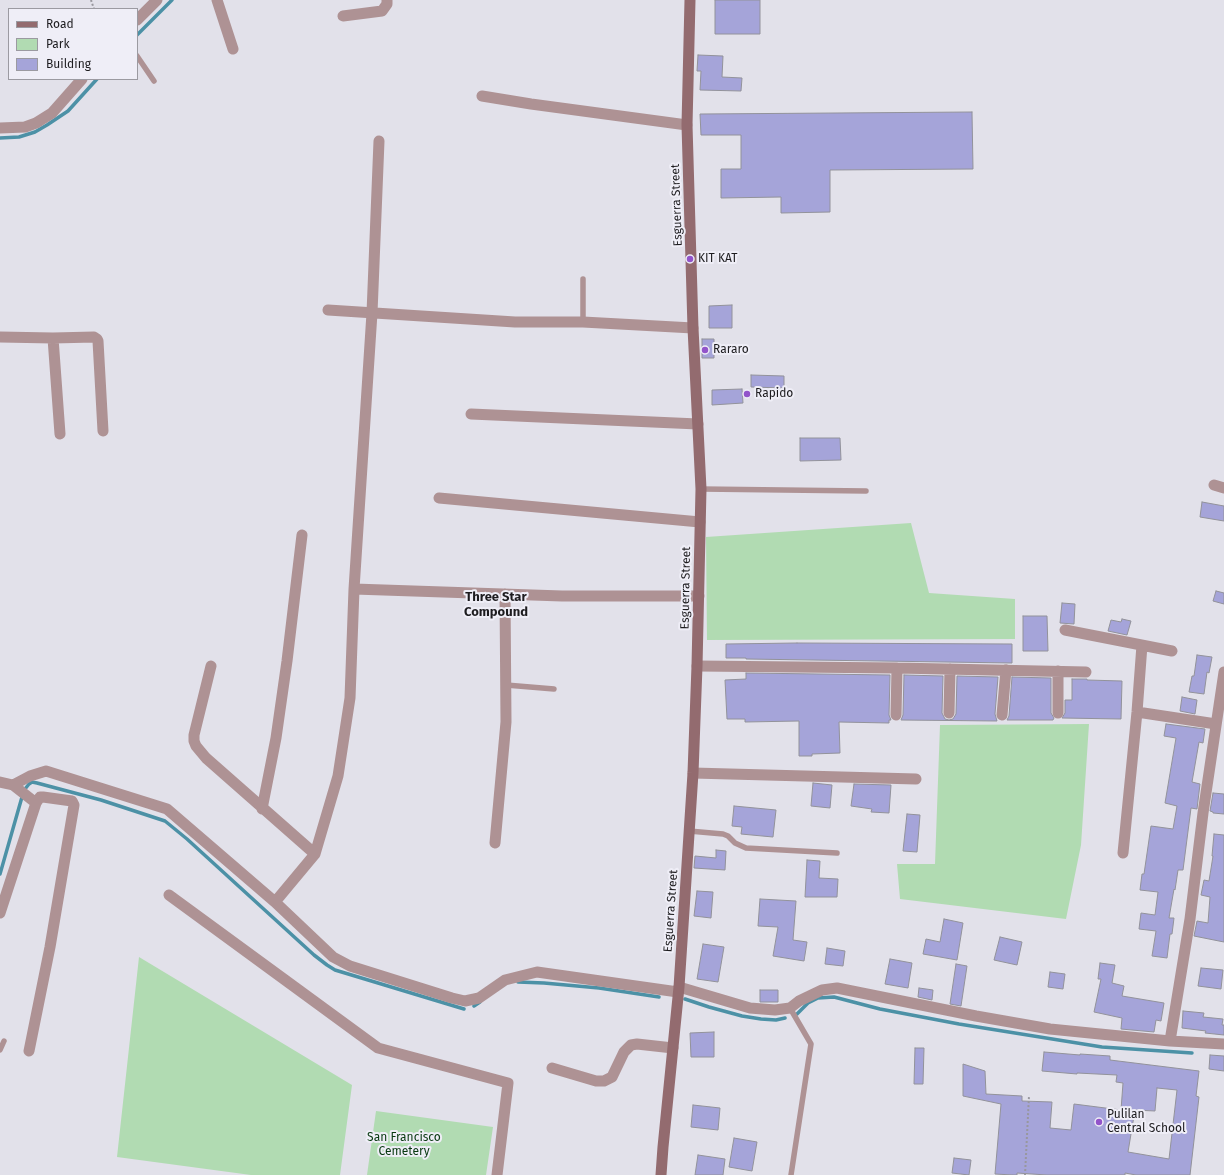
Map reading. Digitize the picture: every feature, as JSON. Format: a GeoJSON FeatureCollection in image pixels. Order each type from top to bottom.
{"type":"FeatureCollection","features":[{"type":"Feature","properties":{"kind":"main road","name":"Esguerra Street"},"geometry":{"type":"LineString","coordinates":[[661,1175],[678,990],[693,773],[697,666],[701,489],[693,328],[687,125],[690,0]]}},
{"type":"Feature","properties":{"kind":"street"},"geometry":{"type":"LineString","coordinates":[[138,19],[157,0]]}},
{"type":"Feature","properties":{"kind":"street"},"geometry":{"type":"LineString","coordinates":[[217,0],[234,49]]}},
{"type":"Feature","properties":{"kind":"street"},"geometry":{"type":"LineString","coordinates":[[343,16],[382,11],[387,4],[387,0]]}},
{"type":"Feature","properties":{"kind":"street"},"geometry":{"type":"LineString","coordinates":[[0,128],[25,127],[36,123],[52,113],[81,80]]}},
{"type":"Feature","properties":{"kind":"street"},"geometry":{"type":"LineString","coordinates":[[482,96],[687,125]]}},
{"type":"Feature","properties":{"kind":"street"},"geometry":{"type":"LineString","coordinates":[[275,902],[315,854],[338,776],[348,706],[372,313],[379,141]]}},
{"type":"Feature","properties":{"kind":"street"},"geometry":{"type":"LineString","coordinates":[[328,310],[515,322],[583,322],[693,328]]}},
{"type":"Feature","properties":{"kind":"street"},"geometry":{"type":"LineString","coordinates":[[0,337],[94,337],[98,341],[103,431]]}},
{"type":"Feature","properties":{"kind":"street"},"geometry":{"type":"LineString","coordinates":[[53,338],[60,434]]}},
{"type":"Feature","properties":{"kind":"street"},"geometry":{"type":"LineString","coordinates":[[471,414],[698,424]]}},
{"type":"Feature","properties":{"kind":"street"},"geometry":{"type":"LineString","coordinates":[[439,498],[700,522]]}},
{"type":"Feature","properties":{"kind":"street"},"geometry":{"type":"LineString","coordinates":[[262,809],[276,738],[302,535]]}},
{"type":"Feature","properties":{"kind":"street"},"geometry":{"type":"LineString","coordinates":[[354,589],[562,596],[698,596]]}},
{"type":"Feature","properties":{"kind":"street"},"geometry":{"type":"LineString","coordinates":[[495,843],[506,722],[505,594]]}},
{"type":"Feature","properties":{"kind":"street"},"geometry":{"type":"LineString","coordinates":[[1065,630],[1172,651]]}},
{"type":"Feature","properties":{"kind":"street"},"geometry":{"type":"LineString","coordinates":[[1123,853],[1142,645]]}},
{"type":"Feature","properties":{"kind":"street"},"geometry":{"type":"LineString","coordinates":[[211,666],[194,735],[195,744],[206,758],[262,809],[315,854]]}},
{"type":"Feature","properties":{"kind":"street"},"geometry":{"type":"LineString","coordinates":[[697,666],[1086,672]]}},
{"type":"Feature","properties":{"kind":"street"},"geometry":{"type":"LineString","coordinates":[[896,715],[897,668]]}},
{"type":"Feature","properties":{"kind":"street"},"geometry":{"type":"LineString","coordinates":[[949,713],[950,669]]}},
{"type":"Feature","properties":{"kind":"street"},"geometry":{"type":"LineString","coordinates":[[1002,715],[1006,670]]}},
{"type":"Feature","properties":{"kind":"street"},"geometry":{"type":"LineString","coordinates":[[1058,671],[1058,713]]}},
{"type":"Feature","properties":{"kind":"street"},"geometry":{"type":"LineString","coordinates":[[1170,1041],[1190,919],[1204,806],[1224,672]]}},
{"type":"Feature","properties":{"kind":"street"},"geometry":{"type":"LineString","coordinates":[[1137,712],[1216,724]]}},
{"type":"Feature","properties":{"kind":"street"},"geometry":{"type":"LineString","coordinates":[[13,785],[30,776],[46,771],[167,809],[275,902],[333,957],[350,966],[465,1001],[479,998],[505,980],[537,972],[678,990],[750,1008],[775,1010],[790,1008],[799,1001],[822,990],[837,988],[976,1016],[1050,1029],[1170,1041],[1224,1044]]}},
{"type":"Feature","properties":{"kind":"street"},"geometry":{"type":"LineString","coordinates":[[693,773],[916,778]]}},
{"type":"Feature","properties":{"kind":"street"},"geometry":{"type":"LineString","coordinates":[[0,782],[13,785],[36,803]]}},
{"type":"Feature","properties":{"kind":"street"},"geometry":{"type":"LineString","coordinates":[[0,913],[36,803],[40,798],[49,797],[72,801],[74,805],[50,947],[29,1051]]}},
{"type":"Feature","properties":{"kind":"street"},"geometry":{"type":"LineString","coordinates":[[169,896],[378,1048],[508,1083],[496,1175]]}},
{"type":"Feature","properties":{"kind":"street"},"geometry":{"type":"LineString","coordinates":[[552,1068],[596,1081],[604,1081],[612,1077],[624,1052],[631,1045],[637,1044],[673,1048]]}},
{"type":"Feature","properties":{"kind":"lane"},"geometry":{"type":"LineString","coordinates":[[138,57],[154,81]]}},
{"type":"Feature","properties":{"kind":"lane"},"geometry":{"type":"LineString","coordinates":[[583,279],[583,322]]}},
{"type":"Feature","properties":{"kind":"lane"},"geometry":{"type":"LineString","coordinates":[[701,489],[866,491]]}},
{"type":"Feature","properties":{"kind":"lane"},"geometry":{"type":"LineString","coordinates":[[506,685],[554,689]]}},
{"type":"Feature","properties":{"kind":"lane"},"geometry":{"type":"LineString","coordinates":[[689,831],[723,834],[728,836],[735,843],[746,848],[837,853]]}},
{"type":"Feature","properties":{"kind":"lane"},"geometry":{"type":"LineString","coordinates":[[790,1008],[812,1044],[791,1175]]}},
{"type":"Feature","properties":{"kind":"lane"},"geometry":{"type":"LineString","coordinates":[[0,1050],[4,1041]]}},
{"type":"Feature","properties":{"kind":"path"},"geometry":{"type":"LineString","coordinates":[[1024,1175],[1029,1096]]}},
{"type":"Feature","properties":{"kind":"green space"},"geometry":{"type":"Polygon","coordinates":[[[911,523],[929,593],[1015,599],[1015,639],[707,640],[706,537],[911,523]]]}},
{"type":"Feature","properties":{"kind":"green space"},"geometry":{"type":"Polygon","coordinates":[[[1089,724],[1081,845],[1066,919],[900,899],[897,864],[935,864],[940,725],[1089,724]]]}},
{"type":"Feature","properties":{"kind":"green space"},"geometry":{"type":"Polygon","coordinates":[[[139,957],[352,1085],[340,1175],[251,1175],[117,1157],[139,957]]]}},
{"type":"Feature","properties":{"kind":"green space","name":"San Francisco Cemetery"},"geometry":{"type":"Polygon","coordinates":[[[376,1111],[493,1127],[486,1175],[367,1175],[376,1111]]]}},
{"type":"Feature","properties":{"kind":"building"},"geometry":{"type":"Polygon","coordinates":[[[715,0],[760,0],[760,34],[715,34],[715,0]]]}},
{"type":"Feature","properties":{"kind":"building"},"geometry":{"type":"Polygon","coordinates":[[[698,55],[723,56],[722,77],[742,78],[741,91],[700,90],[701,71],[697,71],[698,55]]]}},
{"type":"Feature","properties":{"kind":"building"},"geometry":{"type":"Polygon","coordinates":[[[972,112],[973,169],[830,170],[830,212],[781,213],[781,197],[721,198],[721,169],[741,169],[741,135],[701,135],[700,114],[972,112]]]}},
{"type":"Feature","properties":{"kind":"building"},"geometry":{"type":"Polygon","coordinates":[[[732,305],[732,328],[709,328],[709,306],[732,305]]]}},
{"type":"Feature","properties":{"kind":"building"},"geometry":{"type":"Polygon","coordinates":[[[702,339],[714,339],[714,358],[702,358],[702,339]]]}},
{"type":"Feature","properties":{"kind":"building"},"geometry":{"type":"Polygon","coordinates":[[[751,375],[784,376],[784,388],[751,387],[751,375]]]}},
{"type":"Feature","properties":{"kind":"building"},"geometry":{"type":"Polygon","coordinates":[[[742,389],[743,403],[712,405],[712,390],[742,389]]]}},
{"type":"Feature","properties":{"kind":"building"},"geometry":{"type":"Polygon","coordinates":[[[800,438],[840,438],[841,460],[800,461],[800,438]]]}},
{"type":"Feature","properties":{"kind":"building"},"geometry":{"type":"Polygon","coordinates":[[[1202,502],[1224,506],[1224,521],[1200,517],[1202,502]]]}},
{"type":"Feature","properties":{"kind":"building"},"geometry":{"type":"Polygon","coordinates":[[[1216,591],[1224,593],[1224,604],[1213,601],[1216,591]]]}},
{"type":"Feature","properties":{"kind":"building"},"geometry":{"type":"Polygon","coordinates":[[[1062,603],[1075,604],[1074,624],[1060,623],[1062,603]]]}},
{"type":"Feature","properties":{"kind":"building"},"geometry":{"type":"Polygon","coordinates":[[[1023,616],[1047,616],[1048,651],[1023,651],[1023,616]]]}},
{"type":"Feature","properties":{"kind":"building"},"geometry":{"type":"Polygon","coordinates":[[[1122,619],[1131,621],[1127,635],[1108,631],[1111,620],[1121,622],[1122,619]]]}},
{"type":"Feature","properties":{"kind":"building"},"geometry":{"type":"Polygon","coordinates":[[[726,644],[1012,644],[1012,663],[726,658],[726,644]]]}},
{"type":"Feature","properties":{"kind":"building"},"geometry":{"type":"Polygon","coordinates":[[[1197,655],[1212,657],[1209,673],[1207,672],[1204,694],[1189,692],[1192,676],[1194,676],[1197,655]]]}},
{"type":"Feature","properties":{"kind":"building"},"geometry":{"type":"Polygon","coordinates":[[[746,673],[890,675],[889,715],[891,720],[889,720],[889,723],[839,722],[840,753],[799,756],[799,721],[745,722],[745,719],[727,719],[725,680],[746,679],[746,673]]]}},
{"type":"Feature","properties":{"kind":"building"},"geometry":{"type":"Polygon","coordinates":[[[904,675],[943,676],[942,713],[945,719],[949,720],[953,719],[956,714],[957,676],[998,677],[995,714],[997,721],[901,720],[903,715],[904,675]]]}},
{"type":"Feature","properties":{"kind":"building"},"geometry":{"type":"Polygon","coordinates":[[[1012,677],[1051,678],[1051,713],[1054,718],[1053,720],[1007,720],[1009,716],[1012,677]]]}},
{"type":"Feature","properties":{"kind":"building"},"geometry":{"type":"Polygon","coordinates":[[[1072,679],[1122,681],[1121,719],[1062,718],[1065,713],[1065,700],[1072,700],[1072,679]]]}},
{"type":"Feature","properties":{"kind":"building"},"geometry":{"type":"Polygon","coordinates":[[[1182,697],[1197,700],[1195,714],[1180,711],[1182,697]]]}},
{"type":"Feature","properties":{"kind":"building"},"geometry":{"type":"Polygon","coordinates":[[[1166,724],[1205,729],[1203,743],[1199,742],[1192,782],[1200,784],[1197,809],[1191,808],[1183,870],[1178,870],[1175,890],[1174,889],[1169,918],[1174,918],[1167,958],[1152,956],[1156,931],[1139,929],[1141,913],[1155,915],[1158,892],[1140,890],[1142,874],[1144,874],[1151,826],[1173,829],[1177,806],[1165,803],[1176,738],[1164,736],[1166,724]]]}},
{"type":"Feature","properties":{"kind":"building"},"geometry":{"type":"Polygon","coordinates":[[[813,783],[832,785],[830,808],[811,806],[813,783]]]}},
{"type":"Feature","properties":{"kind":"building"},"geometry":{"type":"Polygon","coordinates":[[[854,784],[891,785],[889,813],[871,812],[872,809],[851,806],[854,784]]]}},
{"type":"Feature","properties":{"kind":"building"},"geometry":{"type":"Polygon","coordinates":[[[1213,793],[1224,794],[1224,814],[1213,813],[1210,811],[1213,793]]]}},
{"type":"Feature","properties":{"kind":"building"},"geometry":{"type":"Polygon","coordinates":[[[734,806],[776,810],[773,837],[741,834],[742,827],[732,826],[734,806]]]}},
{"type":"Feature","properties":{"kind":"building"},"geometry":{"type":"Polygon","coordinates":[[[907,814],[920,815],[917,852],[903,851],[907,814]]]}},
{"type":"Feature","properties":{"kind":"building"},"geometry":{"type":"Polygon","coordinates":[[[1214,834],[1224,835],[1224,942],[1194,936],[1197,921],[1208,923],[1210,897],[1201,895],[1204,880],[1209,881],[1213,856],[1214,834]]]}},
{"type":"Feature","properties":{"kind":"building"},"geometry":{"type":"Polygon","coordinates":[[[716,850],[726,851],[725,870],[694,868],[695,856],[716,858],[716,850]]]}},
{"type":"Feature","properties":{"kind":"building"},"geometry":{"type":"Polygon","coordinates":[[[807,860],[820,861],[819,878],[838,879],[837,897],[805,897],[807,860]]]}},
{"type":"Feature","properties":{"kind":"building"},"geometry":{"type":"Polygon","coordinates":[[[697,891],[713,892],[711,918],[694,916],[697,891]]]}},
{"type":"Feature","properties":{"kind":"building"},"geometry":{"type":"Polygon","coordinates":[[[760,899],[796,901],[793,940],[807,942],[804,961],[773,956],[778,927],[758,926],[760,899]]]}},
{"type":"Feature","properties":{"kind":"building"},"geometry":{"type":"Polygon","coordinates":[[[944,919],[963,923],[957,960],[923,954],[926,939],[940,942],[944,919]]]}},
{"type":"Feature","properties":{"kind":"building"},"geometry":{"type":"Polygon","coordinates":[[[1000,937],[1022,942],[1017,965],[994,960],[1000,937]]]}},
{"type":"Feature","properties":{"kind":"building"},"geometry":{"type":"Polygon","coordinates":[[[703,944],[724,947],[718,982],[697,979],[703,944]]]}},
{"type":"Feature","properties":{"kind":"building"},"geometry":{"type":"Polygon","coordinates":[[[827,948],[845,951],[843,966],[825,964],[827,948]]]}},
{"type":"Feature","properties":{"kind":"building"},"geometry":{"type":"Polygon","coordinates":[[[890,959],[912,963],[908,988],[885,984],[890,959]]]}},
{"type":"Feature","properties":{"kind":"building"},"geometry":{"type":"Polygon","coordinates":[[[1100,963],[1115,965],[1112,983],[1124,986],[1122,996],[1164,1003],[1161,1021],[1156,1020],[1154,1032],[1121,1029],[1122,1018],[1094,1012],[1101,979],[1098,979],[1100,963]]]}},
{"type":"Feature","properties":{"kind":"building"},"geometry":{"type":"Polygon","coordinates":[[[956,964],[967,966],[961,1006],[950,1004],[956,964]]]}},
{"type":"Feature","properties":{"kind":"building"},"geometry":{"type":"Polygon","coordinates":[[[1201,968],[1223,970],[1221,989],[1198,986],[1201,968]]]}},
{"type":"Feature","properties":{"kind":"building"},"geometry":{"type":"Polygon","coordinates":[[[1050,972],[1065,974],[1063,989],[1048,987],[1050,972]]]}},
{"type":"Feature","properties":{"kind":"building"},"geometry":{"type":"Polygon","coordinates":[[[919,988],[933,990],[932,1000],[918,997],[919,988]]]}},
{"type":"Feature","properties":{"kind":"building"},"geometry":{"type":"Polygon","coordinates":[[[760,990],[778,990],[778,1002],[760,1002],[760,990]]]}},
{"type":"Feature","properties":{"kind":"building"},"geometry":{"type":"Polygon","coordinates":[[[1183,1011],[1204,1013],[1203,1017],[1223,1019],[1222,1025],[1224,1025],[1224,1035],[1182,1028],[1183,1011]]]}},
{"type":"Feature","properties":{"kind":"building"},"geometry":{"type":"Polygon","coordinates":[[[714,1032],[714,1057],[691,1057],[690,1033],[714,1032]]]}},
{"type":"Feature","properties":{"kind":"building"},"geometry":{"type":"Polygon","coordinates":[[[915,1048],[924,1048],[923,1084],[914,1084],[915,1048]]]}},
{"type":"Feature","properties":{"kind":"building","name":"Pulilan Central School"},"geometry":{"type":"Polygon","coordinates":[[[1044,1052],[1110,1056],[1110,1060],[1199,1071],[1196,1096],[1199,1097],[1190,1175],[1136,1175],[1125,1173],[1125,1175],[995,1174],[1001,1104],[963,1096],[963,1064],[985,1071],[986,1094],[1022,1096],[1022,1101],[1052,1102],[1050,1128],[1071,1130],[1074,1104],[1121,1110],[1123,1083],[1116,1082],[1117,1075],[1042,1071],[1044,1052]],[[1157,1088],[1155,1111],[1135,1110],[1128,1152],[1169,1159],[1177,1090],[1157,1088]]]}},
{"type":"Feature","properties":{"kind":"building"},"geometry":{"type":"Polygon","coordinates":[[[1210,1055],[1224,1056],[1224,1071],[1209,1069],[1210,1055]]]}},
{"type":"Feature","properties":{"kind":"building"},"geometry":{"type":"Polygon","coordinates":[[[693,1105],[720,1108],[718,1130],[691,1127],[693,1105]]]}},
{"type":"Feature","properties":{"kind":"building"},"geometry":{"type":"Polygon","coordinates":[[[734,1138],[757,1142],[752,1171],[729,1167],[734,1138]]]}},
{"type":"Feature","properties":{"kind":"building"},"geometry":{"type":"Polygon","coordinates":[[[698,1155],[725,1159],[723,1175],[695,1175],[698,1155]]]}},
{"type":"Feature","properties":{"kind":"building"},"geometry":{"type":"Polygon","coordinates":[[[954,1158],[971,1160],[969,1175],[952,1173],[954,1158]]]}},
{"type":"Feature","properties":{"kind":"waterway"},"geometry":{"type":"LineString","coordinates":[[138,34],[172,0]]}},
{"type":"Feature","properties":{"kind":"waterway"},"geometry":{"type":"LineString","coordinates":[[0,138],[19,137],[35,132],[47,125],[68,111],[96,80]]}},
{"type":"Feature","properties":{"kind":"waterway"},"geometry":{"type":"LineString","coordinates":[[25,789],[32,782],[37,783],[101,800],[165,821],[327,965],[335,970],[464,1009]]}},
{"type":"Feature","properties":{"kind":"waterway"},"geometry":{"type":"LineString","coordinates":[[0,874],[22,797]]}},
{"type":"Feature","properties":{"kind":"waterway"},"geometry":{"type":"LineString","coordinates":[[518,982],[599,988],[659,997]]}},
{"type":"Feature","properties":{"kind":"waterway"},"geometry":{"type":"LineString","coordinates":[[797,1014],[808,1003],[818,998],[834,997],[880,1009],[959,1024],[1102,1047],[1192,1053]]}},
{"type":"Feature","properties":{"kind":"waterway"},"geometry":{"type":"LineString","coordinates":[[685,999],[742,1016],[776,1020],[785,1018]]}},
{"type":"Feature","properties":{"kind":"waterway"},"geometry":{"type":"LineString","coordinates":[[474,1006],[480,1002]]}},
{"type":"Feature","properties":{"kind":"place","name":"KIT KAT"},"geometry":{"type":"Point","coordinates":[690,259]}},
{"type":"Feature","properties":{"kind":"place","name":"Rararo"},"geometry":{"type":"Point","coordinates":[705,350]}},
{"type":"Feature","properties":{"kind":"place","name":"Rapido"},"geometry":{"type":"Point","coordinates":[747,394]}},
{"type":"Feature","properties":{"kind":"place","name":"Pulilan Central School"},"geometry":{"type":"Point","coordinates":[1099,1122]}},
{"type":"Feature","properties":{"kind":"district","name":"Three Star Compound"},"geometry":{"type":"Point","coordinates":[496,604]}}]}
